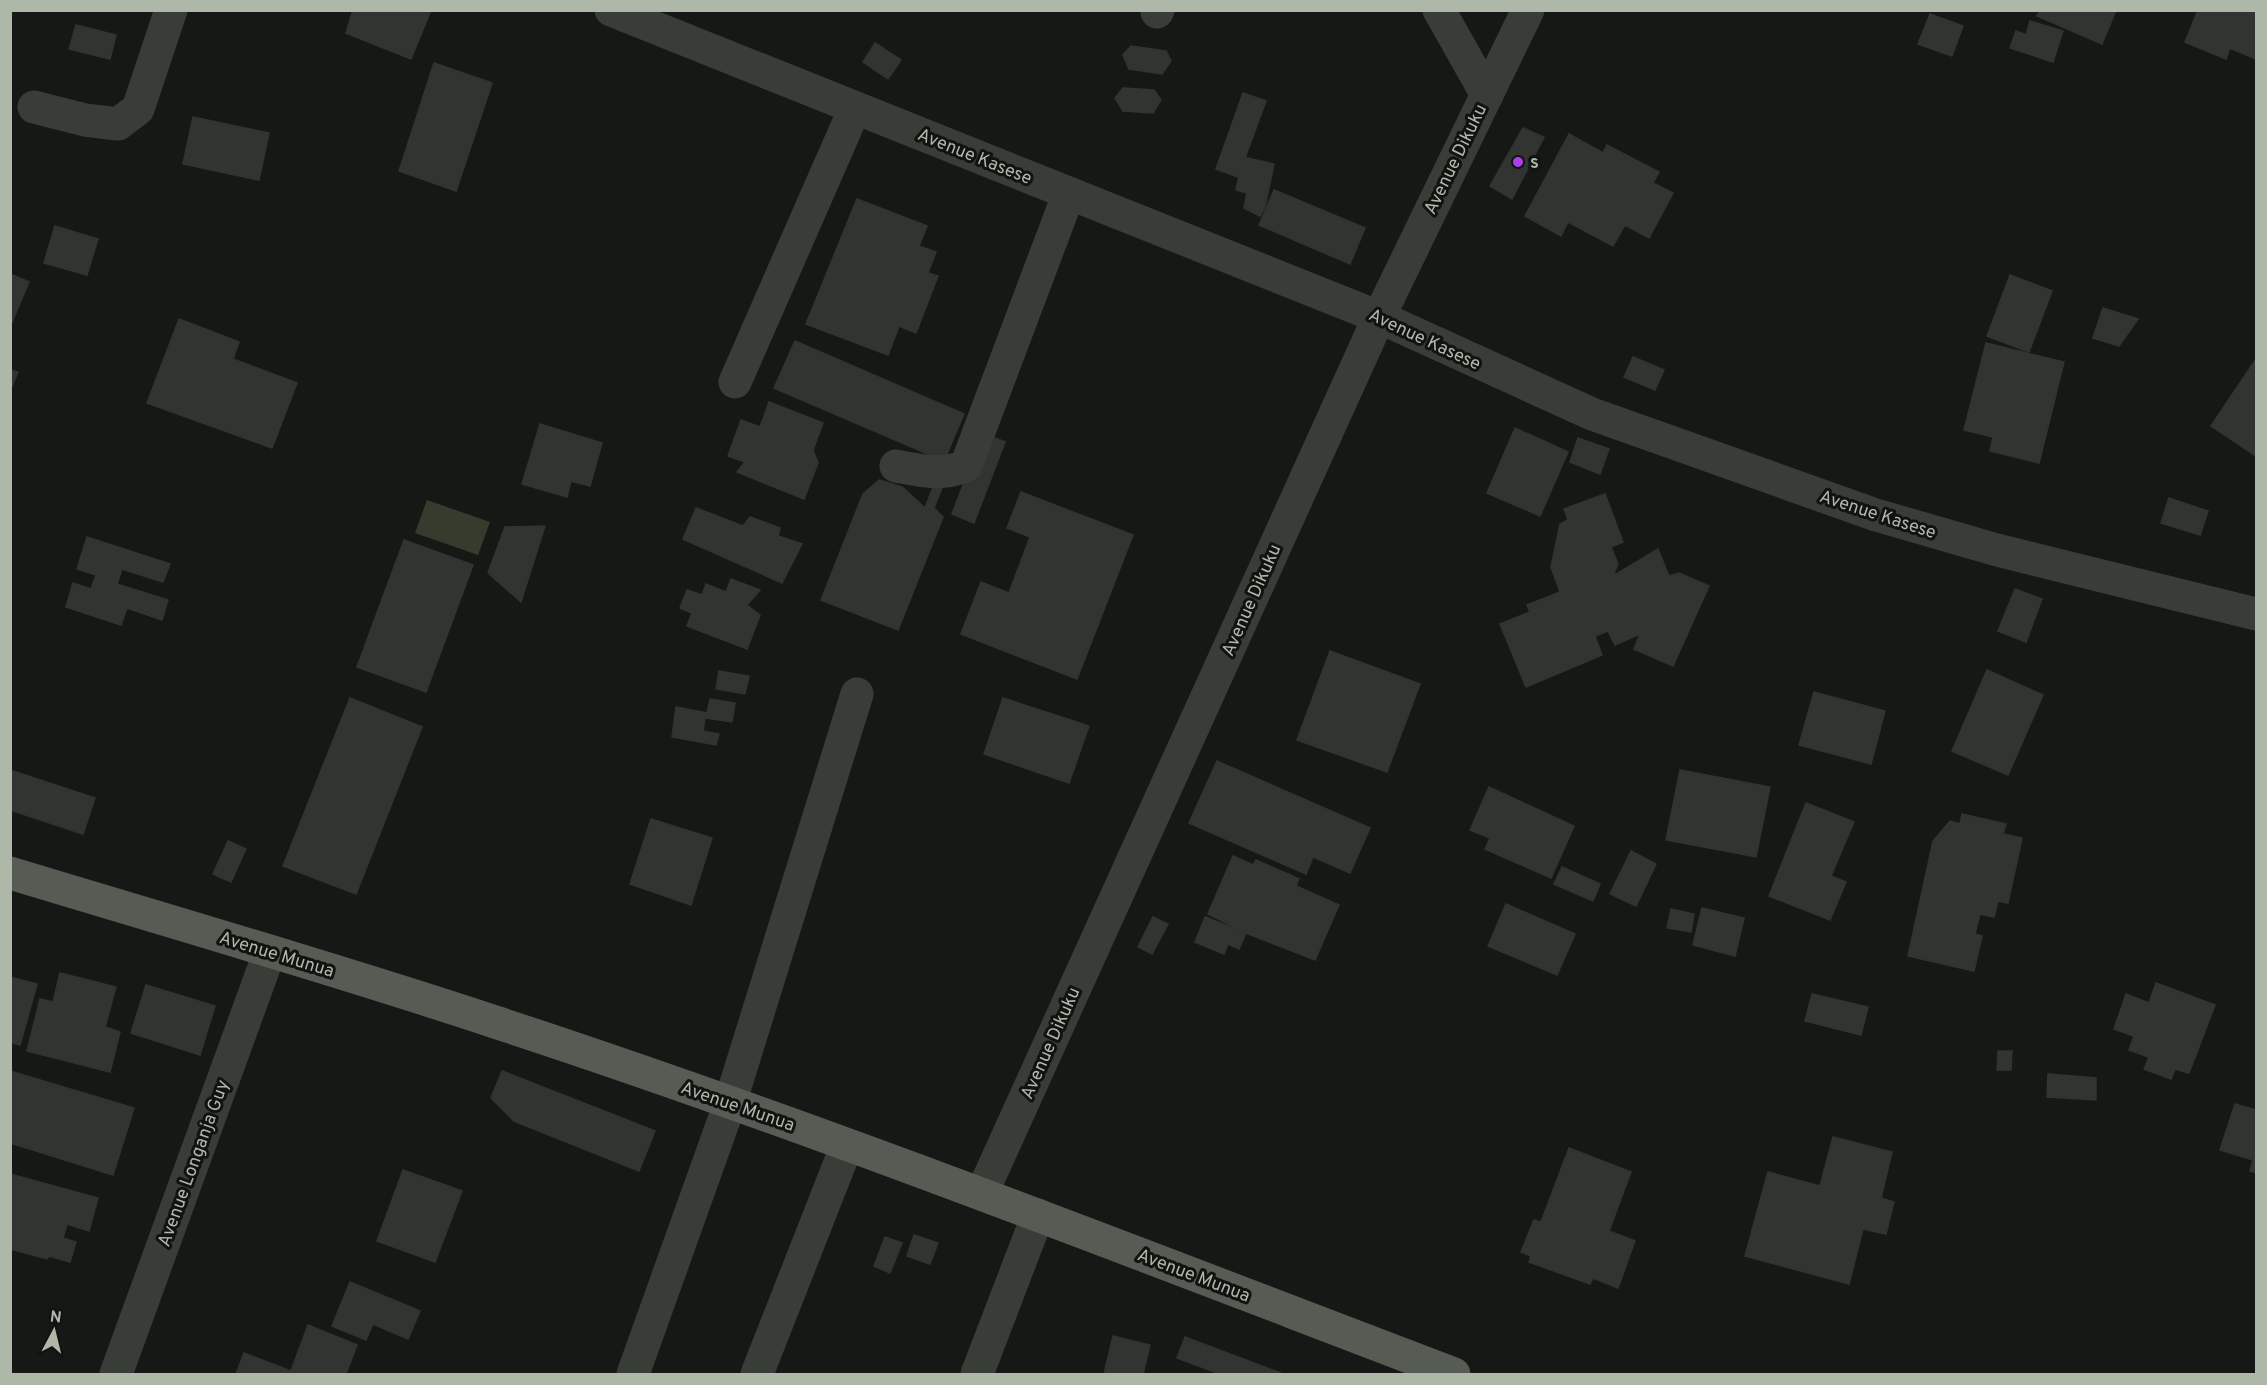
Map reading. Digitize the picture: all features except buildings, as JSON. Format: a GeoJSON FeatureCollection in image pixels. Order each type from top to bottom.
{"type":"FeatureCollection","features":[{"type":"Feature","properties":{"kind":"main road","name":"Avenue Munua"},"geometry":{"type":"LineString","coordinates":[[10,873],[496,1022],[730,1103],[982,1194],[1454,1374]]}},
{"type":"Feature","properties":{"kind":"street"},"geometry":{"type":"LineString","coordinates":[[34,107],[85,120],[118,124],[138,109],[171,10]]}},
{"type":"Feature","properties":{"kind":"street","name":"Avenue Kasese"},"geometry":{"type":"LineString","coordinates":[[611,10],[1379,316],[1592,414],[1876,515],[1997,550],[2256,614]]}},
{"type":"Feature","properties":{"kind":"street"},"geometry":{"type":"LineString","coordinates":[[1439,10],[1487,95]]}},
{"type":"Feature","properties":{"kind":"street","name":"Avenue Dikuku"},"geometry":{"type":"LineString","coordinates":[[982,1194],[1379,316],[1528,10]]}},
{"type":"Feature","properties":{"kind":"street"},"geometry":{"type":"LineString","coordinates":[[735,382],[855,108]]}},
{"type":"Feature","properties":{"kind":"street"},"geometry":{"type":"LineString","coordinates":[[896,466],[932,473],[949,472],[966,466],[1069,193]]}},
{"type":"Feature","properties":{"kind":"street"},"geometry":{"type":"LineString","coordinates":[[633,1374],[730,1103],[857,694]]}},
{"type":"Feature","properties":{"kind":"street","name":"Avenue Longanja Guy"},"geometry":{"type":"LineString","coordinates":[[116,1374],[270,951]]}},
{"type":"Feature","properties":{"kind":"street"},"geometry":{"type":"LineString","coordinates":[[757,1374],[847,1145]]}},
{"type":"Feature","properties":{"kind":"street"},"geometry":{"type":"LineString","coordinates":[[977,1374],[1038,1215]]}},
{"type":"Feature","properties":{"kind":"shaded area"},"geometry":{"type":"Polygon","coordinates":[[[427,500],[490,522],[478,555],[415,533],[427,500]]]}},
{"type":"Feature","properties":{"kind":"place","name":"s"},"geometry":{"type":"Point","coordinates":[1518,162]}}]}
